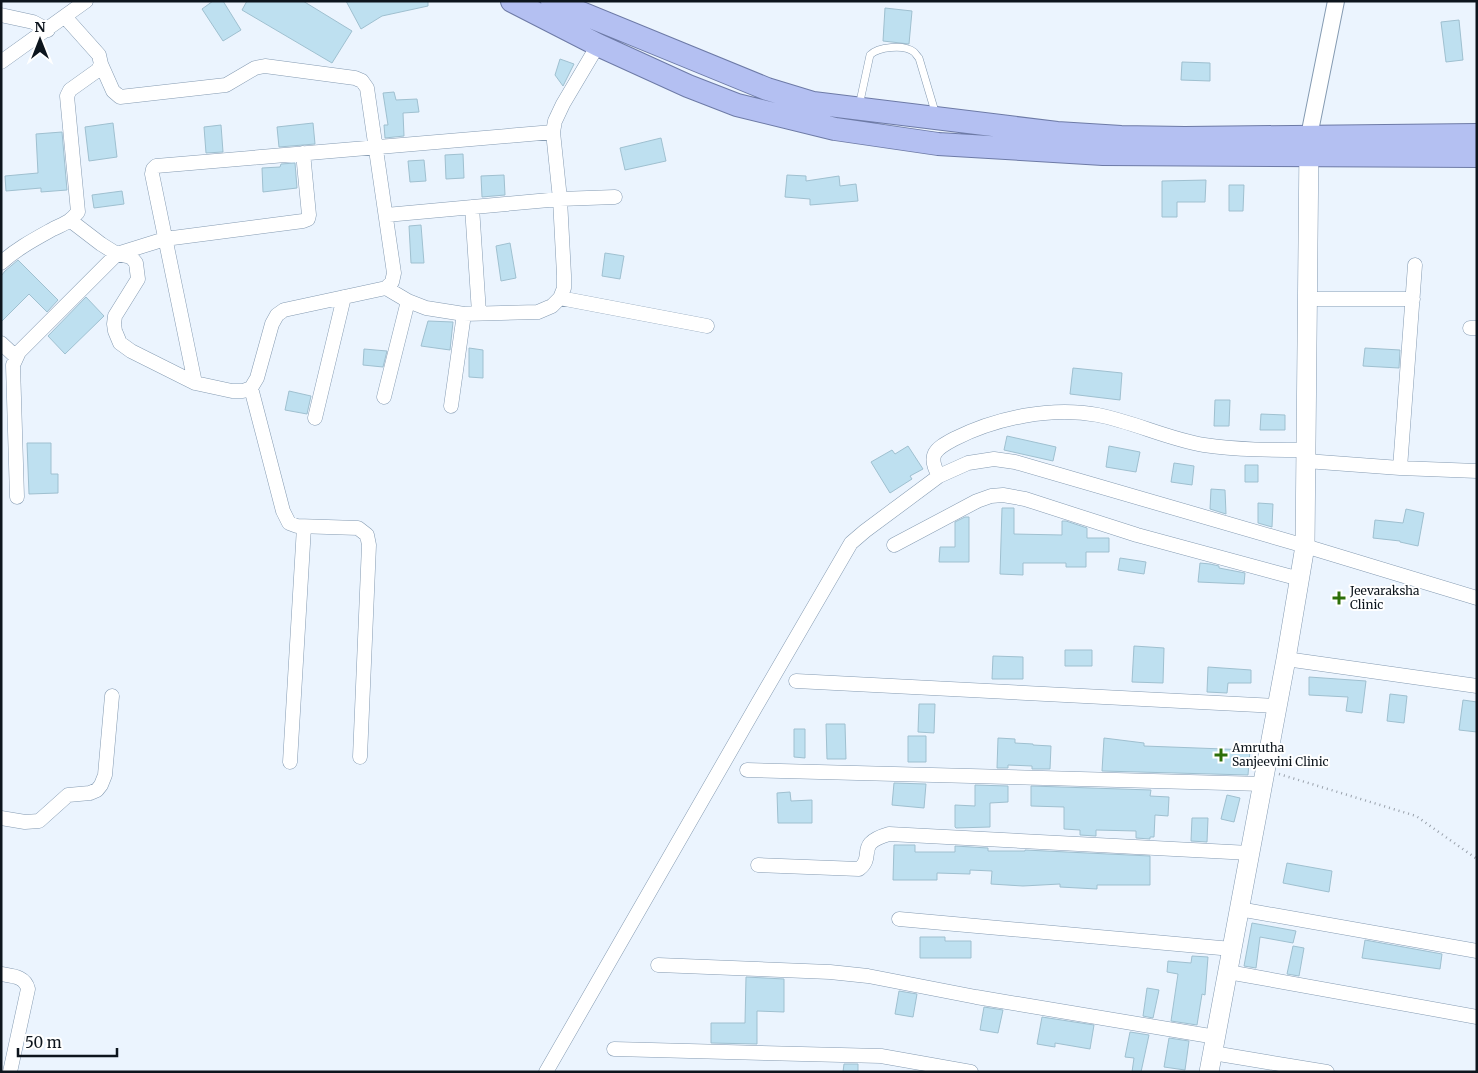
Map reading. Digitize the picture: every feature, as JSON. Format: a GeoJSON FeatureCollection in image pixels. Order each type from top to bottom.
{"type":"FeatureCollection","features":[{"type":"Feature","properties":{"kind":"highway"},"geometry":{"type":"LineString","coordinates":[[512,1],[598,45],[688,86],[737,105],[811,113],[859,109],[1057,133],[1308,145],[1421,156],[1477,156]]}},
{"type":"Feature","properties":{"kind":"highway"},"geometry":{"type":"LineString","coordinates":[[552,1],[766,89],[811,113],[835,129],[938,144],[1103,154],[1477,135]]}},
{"type":"Feature","properties":{"kind":"main road"},"geometry":{"type":"LineString","coordinates":[[1209,1072],[1303,561],[1306,455],[1308,145]]}},
{"type":"Feature","properties":{"kind":"street"},"geometry":{"type":"LineString","coordinates":[[1,62],[66,18],[86,1]]}},
{"type":"Feature","properties":{"kind":"street"},"geometry":{"type":"LineString","coordinates":[[1308,145],[1336,1]]}},
{"type":"Feature","properties":{"kind":"street"},"geometry":{"type":"LineString","coordinates":[[2,13],[33,22],[48,30]]}},
{"type":"Feature","properties":{"kind":"street"},"geometry":{"type":"LineString","coordinates":[[66,18],[99,55],[113,91],[120,97],[226,86],[255,68],[265,66],[355,78],[362,81],[367,88],[394,273],[392,282],[386,288],[284,310],[277,315],[272,324],[257,378],[251,388],[244,391],[232,391],[195,384],[131,351],[120,343],[115,331],[115,316],[138,279],[136,263],[131,257],[117,254],[101,244],[71,221]]}},
{"type":"Feature","properties":{"kind":"street"},"geometry":{"type":"LineString","coordinates":[[386,288],[408,301],[426,308],[464,314],[538,312],[552,306],[560,298],[564,288],[564,275],[560,199],[553,132],[563,104],[598,45]]}},
{"type":"Feature","properties":{"kind":"street"},"geometry":{"type":"LineString","coordinates":[[1,263],[12,253],[71,221],[78,212],[67,96],[70,90],[98,70],[101,64]]}},
{"type":"Feature","properties":{"kind":"street"},"geometry":{"type":"LineString","coordinates":[[195,384],[152,174],[156,166],[553,132]]}},
{"type":"Feature","properties":{"kind":"street"},"geometry":{"type":"LineString","coordinates":[[17,497],[14,365],[16,357],[117,254],[165,240],[303,221],[308,218],[303,153]]}},
{"type":"Feature","properties":{"kind":"street"},"geometry":{"type":"LineString","coordinates":[[386,215],[560,199],[616,197]]}},
{"type":"Feature","properties":{"kind":"street"},"geometry":{"type":"LineString","coordinates":[[472,207],[479,313]]}},
{"type":"Feature","properties":{"kind":"street"},"geometry":{"type":"LineString","coordinates":[[1400,468],[1415,265]]}},
{"type":"Feature","properties":{"kind":"street"},"geometry":{"type":"LineString","coordinates":[[315,418],[344,297]]}},
{"type":"Feature","properties":{"kind":"street"},"geometry":{"type":"LineString","coordinates":[[560,298],[706,326]]}},
{"type":"Feature","properties":{"kind":"street"},"geometry":{"type":"LineString","coordinates":[[1307,299],[1413,299]]}},
{"type":"Feature","properties":{"kind":"street"},"geometry":{"type":"LineString","coordinates":[[384,397],[408,301]]}},
{"type":"Feature","properties":{"kind":"street"},"geometry":{"type":"LineString","coordinates":[[451,406],[464,314]]}},
{"type":"Feature","properties":{"kind":"street"},"geometry":{"type":"LineString","coordinates":[[1,343],[16,357]]}},
{"type":"Feature","properties":{"kind":"street"},"geometry":{"type":"LineString","coordinates":[[251,388],[283,511],[289,524],[358,528],[367,535],[369,545],[360,757]]}},
{"type":"Feature","properties":{"kind":"street"},"geometry":{"type":"LineString","coordinates":[[939,476],[933,462],[938,448],[964,434],[1004,420],[1053,412],[1098,415],[1203,445],[1306,455],[1400,468],[1477,471]]}},
{"type":"Feature","properties":{"kind":"street"},"geometry":{"type":"LineString","coordinates":[[546,1072],[851,543],[939,476],[968,463],[994,459],[1015,462],[1303,561]]}},
{"type":"Feature","properties":{"kind":"street"},"geometry":{"type":"LineString","coordinates":[[894,545],[977,501],[991,496],[1003,495],[1025,500],[1137,535],[1303,561],[1477,598]]}},
{"type":"Feature","properties":{"kind":"street"},"geometry":{"type":"LineString","coordinates":[[290,762],[304,526]]}},
{"type":"Feature","properties":{"kind":"street"},"geometry":{"type":"LineString","coordinates":[[1286,659],[1477,686]]}},
{"type":"Feature","properties":{"kind":"street"},"geometry":{"type":"LineString","coordinates":[[796,681],[1277,706]]}},
{"type":"Feature","properties":{"kind":"street"},"geometry":{"type":"LineString","coordinates":[[1,818],[32,823],[39,821],[68,796],[90,793],[97,790],[105,775],[112,696]]}},
{"type":"Feature","properties":{"kind":"street"},"geometry":{"type":"LineString","coordinates":[[747,770],[1264,777]]}},
{"type":"Feature","properties":{"kind":"street"},"geometry":{"type":"LineString","coordinates":[[758,865],[858,869],[863,866],[869,844],[875,838],[889,834],[1250,853]]}},
{"type":"Feature","properties":{"kind":"street"},"geometry":{"type":"LineString","coordinates":[[1239,909],[1477,951]]}},
{"type":"Feature","properties":{"kind":"street"},"geometry":{"type":"LineString","coordinates":[[899,919],[1232,950]]}},
{"type":"Feature","properties":{"kind":"street"},"geometry":{"type":"LineString","coordinates":[[658,965],[830,972],[868,976],[1214,1045],[1327,1072]]}},
{"type":"Feature","properties":{"kind":"street"},"geometry":{"type":"LineString","coordinates":[[1228,972],[1477,1017]]}},
{"type":"Feature","properties":{"kind":"street"},"geometry":{"type":"LineString","coordinates":[[1,974],[22,978],[27,984],[28,989],[10,1072]]}},
{"type":"Feature","properties":{"kind":"street"},"geometry":{"type":"LineString","coordinates":[[614,1049],[881,1056],[971,1072]]}},
{"type":"Feature","properties":{"kind":"lane"},"geometry":{"type":"LineString","coordinates":[[859,109],[870,55],[875,50],[882,48],[908,48],[919,58],[937,119]]}},
{"type":"Feature","properties":{"kind":"path"},"geometry":{"type":"LineString","coordinates":[[1264,777],[1416,816],[1477,859]]}},
{"type":"Feature","properties":{"kind":"building"},"geometry":{"type":"Polygon","coordinates":[[[213,1],[223,1],[241,30],[223,41],[202,9],[213,1]]]}},
{"type":"Feature","properties":{"kind":"building"},"geometry":{"type":"Polygon","coordinates":[[[247,1],[303,1],[352,31],[332,63],[242,10],[247,1]]]}},
{"type":"Feature","properties":{"kind":"building"},"geometry":{"type":"Polygon","coordinates":[[[346,1],[428,1],[428,6],[382,16],[361,29],[346,1]]]}},
{"type":"Feature","properties":{"kind":"building"},"geometry":{"type":"Polygon","coordinates":[[[885,8],[912,11],[909,44],[883,41],[885,8]]]}},
{"type":"Feature","properties":{"kind":"building"},"geometry":{"type":"Polygon","coordinates":[[[1459,20],[1463,60],[1446,62],[1441,22],[1459,20]]]}},
{"type":"Feature","properties":{"kind":"building"},"geometry":{"type":"Polygon","coordinates":[[[560,59],[574,64],[563,86],[555,75],[560,59]]]}},
{"type":"Feature","properties":{"kind":"building"},"geometry":{"type":"Polygon","coordinates":[[[1182,62],[1210,63],[1210,81],[1181,80],[1182,62]]]}},
{"type":"Feature","properties":{"kind":"building"},"geometry":{"type":"Polygon","coordinates":[[[394,92],[396,100],[417,99],[419,112],[403,113],[404,136],[385,138],[384,125],[388,125],[383,93],[394,92]]]}},
{"type":"Feature","properties":{"kind":"building"},"geometry":{"type":"Polygon","coordinates":[[[113,123],[117,157],[89,161],[85,127],[113,123]]]}},
{"type":"Feature","properties":{"kind":"building"},"geometry":{"type":"Polygon","coordinates":[[[313,123],[315,144],[279,147],[277,127],[313,123]]]}},
{"type":"Feature","properties":{"kind":"building"},"geometry":{"type":"Polygon","coordinates":[[[221,125],[223,152],[206,153],[204,127],[221,125]]]}},
{"type":"Feature","properties":{"kind":"building"},"geometry":{"type":"Polygon","coordinates":[[[62,132],[67,190],[41,192],[41,188],[6,191],[5,176],[38,173],[36,134],[62,132]]]}},
{"type":"Feature","properties":{"kind":"building"},"geometry":{"type":"Polygon","coordinates":[[[661,138],[666,161],[625,170],[620,148],[661,138]]]}},
{"type":"Feature","properties":{"kind":"building"},"geometry":{"type":"Polygon","coordinates":[[[463,154],[464,178],[446,179],[445,155],[463,154]]]}},
{"type":"Feature","properties":{"kind":"building"},"geometry":{"type":"Polygon","coordinates":[[[424,160],[426,181],[410,182],[408,161],[424,160]]]}},
{"type":"Feature","properties":{"kind":"building"},"geometry":{"type":"Polygon","coordinates":[[[295,163],[297,188],[263,192],[262,168],[280,167],[281,164],[295,163]]]}},
{"type":"Feature","properties":{"kind":"building"},"geometry":{"type":"Polygon","coordinates":[[[504,175],[505,195],[482,197],[481,176],[504,175]]]}},
{"type":"Feature","properties":{"kind":"building"},"geometry":{"type":"Polygon","coordinates":[[[787,175],[806,176],[806,181],[839,176],[840,186],[856,184],[858,201],[810,205],[810,199],[785,197],[787,175]]]}},
{"type":"Feature","properties":{"kind":"building"},"geometry":{"type":"Polygon","coordinates":[[[1206,180],[1205,202],[1177,202],[1177,217],[1162,217],[1162,181],[1206,180]]]}},
{"type":"Feature","properties":{"kind":"building"},"geometry":{"type":"Polygon","coordinates":[[[1229,185],[1244,185],[1243,211],[1229,211],[1229,185]]]}},
{"type":"Feature","properties":{"kind":"building"},"geometry":{"type":"Polygon","coordinates":[[[122,191],[124,204],[94,208],[92,195],[122,191]]]}},
{"type":"Feature","properties":{"kind":"building"},"geometry":{"type":"Polygon","coordinates":[[[421,225],[424,263],[411,263],[409,226],[421,225]]]}},
{"type":"Feature","properties":{"kind":"building"},"geometry":{"type":"Polygon","coordinates":[[[510,243],[516,278],[501,281],[496,246],[510,243]]]}},
{"type":"Feature","properties":{"kind":"building"},"geometry":{"type":"Polygon","coordinates":[[[605,253],[624,256],[620,279],[602,276],[605,253]]]}},
{"type":"Feature","properties":{"kind":"building"},"geometry":{"type":"Polygon","coordinates":[[[18,260],[58,300],[47,312],[29,294],[1,322],[1,276],[18,260]]]}},
{"type":"Feature","properties":{"kind":"building"},"geometry":{"type":"Polygon","coordinates":[[[86,297],[104,316],[65,354],[48,336],[86,297]]]}},
{"type":"Feature","properties":{"kind":"building"},"geometry":{"type":"Polygon","coordinates":[[[428,321],[453,322],[450,350],[421,346],[428,321]]]}},
{"type":"Feature","properties":{"kind":"building"},"geometry":{"type":"Polygon","coordinates":[[[469,348],[483,350],[483,378],[469,377],[469,348]]]}},
{"type":"Feature","properties":{"kind":"building"},"geometry":{"type":"Polygon","coordinates":[[[1365,348],[1400,350],[1399,368],[1363,366],[1365,348]]]}},
{"type":"Feature","properties":{"kind":"building"},"geometry":{"type":"Polygon","coordinates":[[[364,349],[387,351],[383,367],[363,365],[364,349]]]}},
{"type":"Feature","properties":{"kind":"building"},"geometry":{"type":"Polygon","coordinates":[[[1073,368],[1122,373],[1120,400],[1070,394],[1073,368]]]}},
{"type":"Feature","properties":{"kind":"building"},"geometry":{"type":"Polygon","coordinates":[[[289,391],[311,396],[307,414],[285,410],[289,391]]]}},
{"type":"Feature","properties":{"kind":"building"},"geometry":{"type":"Polygon","coordinates":[[[1215,400],[1230,400],[1229,426],[1214,426],[1215,400]]]}},
{"type":"Feature","properties":{"kind":"building"},"geometry":{"type":"Polygon","coordinates":[[[1261,414],[1285,415],[1285,430],[1260,430],[1261,414]]]}},
{"type":"Feature","properties":{"kind":"building"},"geometry":{"type":"Polygon","coordinates":[[[1007,436],[1056,447],[1053,461],[1004,450],[1007,436]]]}},
{"type":"Feature","properties":{"kind":"building"},"geometry":{"type":"Polygon","coordinates":[[[27,443],[51,443],[51,474],[58,474],[58,493],[29,494],[27,443]]]}},
{"type":"Feature","properties":{"kind":"building"},"geometry":{"type":"Polygon","coordinates":[[[908,446],[923,469],[910,476],[912,479],[890,493],[871,462],[892,450],[895,454],[908,446]]]}},
{"type":"Feature","properties":{"kind":"building"},"geometry":{"type":"Polygon","coordinates":[[[1109,446],[1140,452],[1136,472],[1106,467],[1109,446]]]}},
{"type":"Feature","properties":{"kind":"building"},"geometry":{"type":"Polygon","coordinates":[[[1174,463],[1194,466],[1192,485],[1171,482],[1174,463]]]}},
{"type":"Feature","properties":{"kind":"building"},"geometry":{"type":"Polygon","coordinates":[[[1245,465],[1258,465],[1258,482],[1245,482],[1245,465]]]}},
{"type":"Feature","properties":{"kind":"building"},"geometry":{"type":"Polygon","coordinates":[[[1211,489],[1225,490],[1226,514],[1210,509],[1211,489]]]}},
{"type":"Feature","properties":{"kind":"building"},"geometry":{"type":"Polygon","coordinates":[[[1258,503],[1273,504],[1272,527],[1258,523],[1258,503]]]}},
{"type":"Feature","properties":{"kind":"building"},"geometry":{"type":"Polygon","coordinates":[[[1002,508],[1014,508],[1014,534],[1062,535],[1062,521],[1066,521],[1087,528],[1087,538],[1109,538],[1109,552],[1086,552],[1086,567],[1066,567],[1066,563],[1023,563],[1023,575],[1000,574],[1002,508]]]}},
{"type":"Feature","properties":{"kind":"building"},"geometry":{"type":"Polygon","coordinates":[[[1406,509],[1424,513],[1418,546],[1400,541],[1373,538],[1375,520],[1403,523],[1406,509]]]}},
{"type":"Feature","properties":{"kind":"building"},"geometry":{"type":"Polygon","coordinates":[[[969,517],[969,562],[939,562],[940,547],[955,547],[955,522],[969,517]]]}},
{"type":"Feature","properties":{"kind":"building"},"geometry":{"type":"Polygon","coordinates":[[[1120,558],[1146,562],[1144,574],[1118,570],[1120,558]]]}},
{"type":"Feature","properties":{"kind":"building"},"geometry":{"type":"Polygon","coordinates":[[[1200,563],[1245,573],[1244,584],[1198,582],[1200,563]]]}},
{"type":"Feature","properties":{"kind":"building"},"geometry":{"type":"Polygon","coordinates":[[[1134,646],[1164,648],[1163,683],[1132,682],[1134,646]]]}},
{"type":"Feature","properties":{"kind":"building"},"geometry":{"type":"Polygon","coordinates":[[[1065,650],[1092,650],[1092,666],[1065,666],[1065,650]]]}},
{"type":"Feature","properties":{"kind":"building"},"geometry":{"type":"Polygon","coordinates":[[[993,656],[1023,657],[1023,679],[992,679],[993,656]]]}},
{"type":"Feature","properties":{"kind":"building"},"geometry":{"type":"Polygon","coordinates":[[[1208,667],[1251,670],[1251,683],[1228,683],[1227,693],[1207,692],[1208,667]]]}},
{"type":"Feature","properties":{"kind":"building"},"geometry":{"type":"Polygon","coordinates":[[[1309,677],[1366,681],[1362,713],[1346,711],[1348,697],[1309,695],[1309,677]]]}},
{"type":"Feature","properties":{"kind":"building"},"geometry":{"type":"Polygon","coordinates":[[[1390,694],[1407,696],[1404,723],[1387,721],[1390,694]]]}},
{"type":"Feature","properties":{"kind":"building"},"geometry":{"type":"Polygon","coordinates":[[[1463,700],[1477,702],[1477,732],[1459,730],[1463,700]]]}},
{"type":"Feature","properties":{"kind":"building"},"geometry":{"type":"Polygon","coordinates":[[[919,704],[935,704],[934,733],[918,732],[919,704]]]}},
{"type":"Feature","properties":{"kind":"building"},"geometry":{"type":"Polygon","coordinates":[[[826,724],[845,724],[846,759],[827,759],[826,724]]]}},
{"type":"Feature","properties":{"kind":"building"},"geometry":{"type":"Polygon","coordinates":[[[794,729],[805,729],[805,758],[794,757],[794,729]]]}},
{"type":"Feature","properties":{"kind":"building"},"geometry":{"type":"Polygon","coordinates":[[[908,736],[926,736],[926,762],[908,762],[908,736]]]}},
{"type":"Feature","properties":{"kind":"building"},"geometry":{"type":"Polygon","coordinates":[[[998,738],[1015,739],[1015,743],[1051,746],[1050,769],[1032,769],[1032,766],[1008,765],[1008,768],[997,768],[998,738]]]}},
{"type":"Feature","properties":{"kind":"building"},"geometry":{"type":"Polygon","coordinates":[[[1104,738],[1144,743],[1144,746],[1250,750],[1248,775],[1102,771],[1104,738]]]}},
{"type":"Feature","properties":{"kind":"building"},"geometry":{"type":"Polygon","coordinates":[[[894,783],[926,784],[924,808],[892,805],[894,783]]]}},
{"type":"Feature","properties":{"kind":"building"},"geometry":{"type":"Polygon","coordinates":[[[975,785],[1008,786],[1008,802],[990,803],[990,827],[956,828],[955,805],[975,806],[975,785]]]}},
{"type":"Feature","properties":{"kind":"building"},"geometry":{"type":"Polygon","coordinates":[[[1031,786],[1151,790],[1150,796],[1169,797],[1168,816],[1155,815],[1154,837],[1150,837],[1150,839],[1136,838],[1136,831],[1096,830],[1096,836],[1080,835],[1080,830],[1064,829],[1064,807],[1031,806],[1031,786]]]}},
{"type":"Feature","properties":{"kind":"building"},"geometry":{"type":"Polygon","coordinates":[[[790,792],[791,801],[812,800],[812,823],[778,823],[777,793],[790,792]]]}},
{"type":"Feature","properties":{"kind":"building"},"geometry":{"type":"Polygon","coordinates":[[[1227,795],[1240,798],[1234,822],[1221,819],[1227,795]]]}},
{"type":"Feature","properties":{"kind":"building"},"geometry":{"type":"Polygon","coordinates":[[[1192,818],[1208,818],[1207,842],[1191,841],[1192,818]]]}},
{"type":"Feature","properties":{"kind":"building"},"geometry":{"type":"Polygon","coordinates":[[[894,845],[915,845],[915,852],[955,852],[955,846],[988,848],[988,851],[1025,850],[1150,856],[1150,885],[1097,885],[1097,889],[1060,887],[1060,884],[1023,886],[991,884],[992,871],[970,870],[970,874],[937,873],[937,880],[893,880],[894,845]]]}},
{"type":"Feature","properties":{"kind":"building"},"geometry":{"type":"Polygon","coordinates":[[[1287,863],[1332,871],[1329,892],[1283,883],[1287,863]]]}},
{"type":"Feature","properties":{"kind":"building"},"geometry":{"type":"Polygon","coordinates":[[[1252,923],[1296,931],[1293,943],[1260,937],[1256,968],[1244,966],[1252,923]]]}},
{"type":"Feature","properties":{"kind":"building"},"geometry":{"type":"Polygon","coordinates":[[[920,937],[945,937],[945,941],[971,941],[971,958],[920,958],[920,937]]]}},
{"type":"Feature","properties":{"kind":"building"},"geometry":{"type":"Polygon","coordinates":[[[1365,940],[1442,954],[1440,969],[1362,958],[1365,940]]]}},
{"type":"Feature","properties":{"kind":"building"},"geometry":{"type":"Polygon","coordinates":[[[1293,946],[1304,948],[1299,976],[1287,974],[1293,946]]]}},
{"type":"Feature","properties":{"kind":"building"},"geometry":{"type":"Polygon","coordinates":[[[1192,956],[1208,957],[1205,995],[1202,994],[1197,1025],[1171,1021],[1178,974],[1167,972],[1168,961],[1191,963],[1192,956]]]}},
{"type":"Feature","properties":{"kind":"building"},"geometry":{"type":"Polygon","coordinates":[[[746,977],[784,979],[784,1012],[757,1011],[757,1044],[711,1043],[711,1023],[745,1023],[746,977]]]}},
{"type":"Feature","properties":{"kind":"building"},"geometry":{"type":"Polygon","coordinates":[[[1147,988],[1159,990],[1153,1018],[1143,1016],[1147,988]]]}},
{"type":"Feature","properties":{"kind":"building"},"geometry":{"type":"Polygon","coordinates":[[[899,991],[917,994],[913,1017],[895,1014],[899,991]]]}},
{"type":"Feature","properties":{"kind":"building"},"geometry":{"type":"Polygon","coordinates":[[[984,1007],[1003,1010],[998,1033],[980,1030],[984,1007]]]}},
{"type":"Feature","properties":{"kind":"building"},"geometry":{"type":"Polygon","coordinates":[[[1042,1017],[1094,1025],[1090,1049],[1055,1043],[1055,1047],[1037,1044],[1042,1017]]]}},
{"type":"Feature","properties":{"kind":"building"},"geometry":{"type":"Polygon","coordinates":[[[1130,1032],[1149,1035],[1141,1072],[1132,1072],[1134,1058],[1125,1057],[1130,1032]]]}},
{"type":"Feature","properties":{"kind":"building"},"geometry":{"type":"Polygon","coordinates":[[[1169,1038],[1189,1041],[1185,1070],[1164,1067],[1169,1038]]]}},
{"type":"Feature","properties":{"kind":"building"},"geometry":{"type":"Polygon","coordinates":[[[844,1064],[858,1064],[858,1072],[843,1072],[844,1064]]]}},
{"type":"Feature","properties":{"kind":"place","name":"Jeevaraksha Clinic"},"geometry":{"type":"Point","coordinates":[1339,598]}},
{"type":"Feature","properties":{"kind":"place","name":"Amrutha Sanjeevini Clinic"},"geometry":{"type":"Point","coordinates":[1221,755]}}]}
